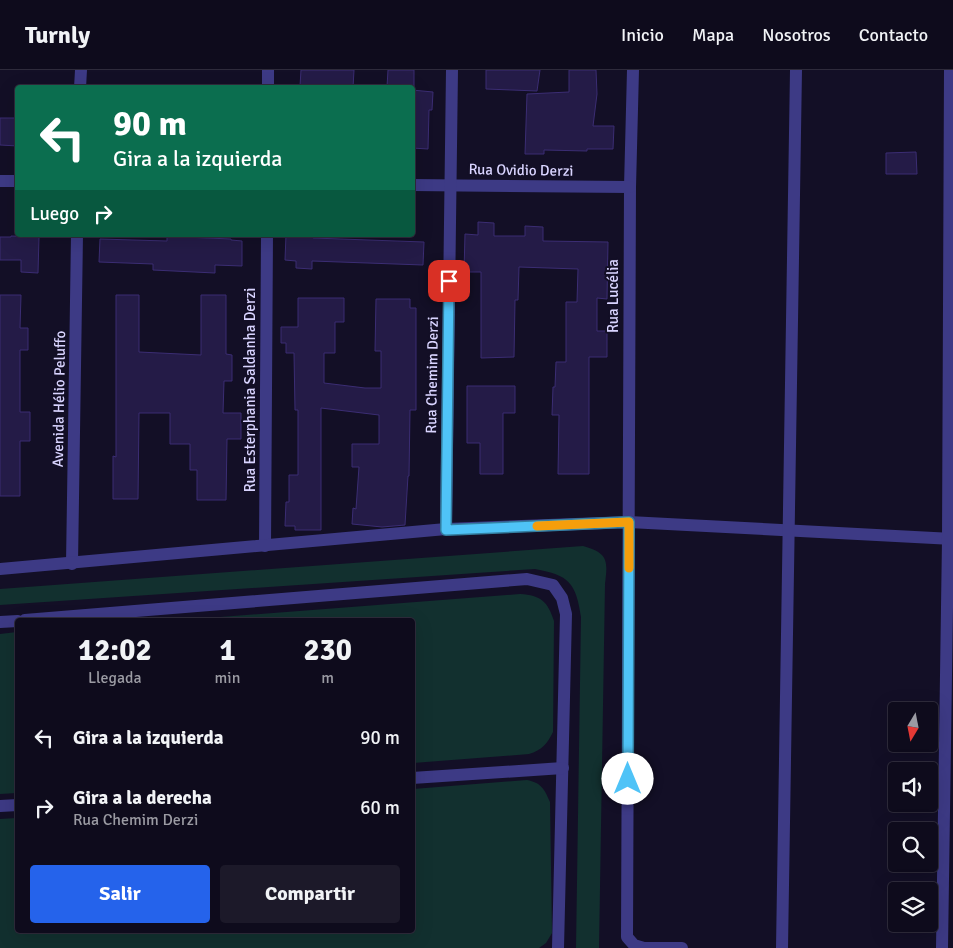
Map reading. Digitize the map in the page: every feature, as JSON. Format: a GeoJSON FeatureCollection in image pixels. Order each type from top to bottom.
{"type":"FeatureCollection","features":[{"type":"Feature","properties":{"kind":"street"},"geometry":{"type":"LineString","coordinates":[[80,85],[81,70]]}},
{"type":"Feature","properties":{"kind":"street"},"geometry":{"type":"LineString","coordinates":[[268,70],[268,85]]}},
{"type":"Feature","properties":{"kind":"street","name":"Rua Chemim Derzi"},"geometry":{"type":"LineString","coordinates":[[446,530],[452,70]]}},
{"type":"Feature","properties":{"kind":"street","name":"Rua Lucélia"},"geometry":{"type":"LineString","coordinates":[[633,70],[630,187],[627,937],[634,946],[644,948],[682,948]]}},
{"type":"Feature","properties":{"kind":"street"},"geometry":{"type":"LineString","coordinates":[[782,948],[796,70]]}},
{"type":"Feature","properties":{"kind":"street"},"geometry":{"type":"LineString","coordinates":[[942,948],[950,539],[950,70]]}},
{"type":"Feature","properties":{"kind":"street"},"geometry":{"type":"LineString","coordinates":[[0,181],[15,181]]}},
{"type":"Feature","properties":{"kind":"street","name":"Rua Ovidio Derzi"},"geometry":{"type":"LineString","coordinates":[[415,185],[630,187]]}},
{"type":"Feature","properties":{"kind":"street","name":"Avenida Hélio Peluffo"},"geometry":{"type":"LineString","coordinates":[[72,564],[77,237]]}},
{"type":"Feature","properties":{"kind":"street","name":"Rua Esterphania Saldanha Derzi"},"geometry":{"type":"LineString","coordinates":[[265,546],[266,237]]}},
{"type":"Feature","properties":{"kind":"street"},"geometry":{"type":"LineString","coordinates":[[0,569],[446,530],[629,522],[950,539]]}},
{"type":"Feature","properties":{"kind":"street"},"geometry":{"type":"LineString","coordinates":[[49,618],[527,579],[553,585],[562,598],[566,614],[558,948]]}},
{"type":"Feature","properties":{"kind":"street"},"geometry":{"type":"LineString","coordinates":[[0,622],[15,621]]}},
{"type":"Feature","properties":{"kind":"street"},"geometry":{"type":"LineString","coordinates":[[415,778],[563,768]]}},
{"type":"Feature","properties":{"kind":"street"},"geometry":{"type":"LineString","coordinates":[[0,806],[15,805]]}},
{"type":"Feature","properties":{"kind":"green space"},"geometry":{"type":"Polygon","coordinates":[[[583,546],[602,555],[606,563],[599,948],[576,948],[581,617],[573,588],[563,578],[547,571],[535,569],[0,605],[0,589],[583,546]]]}},
{"type":"Feature","properties":{"kind":"green space"},"geometry":{"type":"Polygon","coordinates":[[[520,594],[533,596],[546,604],[554,621],[553,732],[544,746],[529,754],[415,763],[415,618],[207,618],[520,594]]]}},
{"type":"Feature","properties":{"kind":"green space"},"geometry":{"type":"Polygon","coordinates":[[[15,632],[15,793],[0,794],[0,634],[15,632]]]}},
{"type":"Feature","properties":{"kind":"green space"},"geometry":{"type":"Polygon","coordinates":[[[527,780],[542,787],[550,802],[552,933],[546,943],[539,948],[0,948],[0,819],[15,818],[15,933],[415,933],[415,789],[527,780]]]}},
{"type":"Feature","properties":{"kind":"building"},"geometry":{"type":"Polygon","coordinates":[[[301,70],[354,70],[353,85],[300,85],[301,70]]]}},
{"type":"Feature","properties":{"kind":"building"},"geometry":{"type":"Polygon","coordinates":[[[388,70],[414,70],[414,85],[387,85],[388,70]]]}},
{"type":"Feature","properties":{"kind":"building"},"geometry":{"type":"Polygon","coordinates":[[[486,70],[540,70],[537,91],[486,89],[486,70]]]}},
{"type":"Feature","properties":{"kind":"building"},"geometry":{"type":"Polygon","coordinates":[[[569,70],[596,70],[597,94],[593,126],[614,126],[613,149],[587,149],[587,151],[544,150],[544,154],[525,154],[527,94],[569,92],[569,70]]]}},
{"type":"Feature","properties":{"kind":"building"},"geometry":{"type":"Polygon","coordinates":[[[415,90],[433,92],[432,110],[429,110],[428,149],[415,148],[415,90]]]}},
{"type":"Feature","properties":{"kind":"building"},"geometry":{"type":"Polygon","coordinates":[[[0,118],[15,118],[15,146],[0,145],[0,118]]]}},
{"type":"Feature","properties":{"kind":"building"},"geometry":{"type":"Polygon","coordinates":[[[916,152],[917,174],[886,174],[886,153],[916,152]]]}},
{"type":"Feature","properties":{"kind":"building"},"geometry":{"type":"Polygon","coordinates":[[[478,222],[494,223],[494,236],[525,236],[525,226],[543,227],[543,241],[608,242],[607,299],[597,298],[597,331],[607,331],[607,357],[589,357],[589,474],[558,474],[559,415],[552,415],[556,362],[566,362],[566,302],[577,302],[578,269],[519,267],[518,300],[515,300],[514,357],[481,358],[481,272],[464,272],[465,234],[478,235],[478,222]]]}},
{"type":"Feature","properties":{"kind":"building"},"geometry":{"type":"Polygon","coordinates":[[[0,237],[39,237],[38,273],[21,272],[21,260],[0,260],[0,237]]]}},
{"type":"Feature","properties":{"kind":"building"},"geometry":{"type":"Polygon","coordinates":[[[167,237],[184,237],[242,241],[242,266],[215,265],[215,273],[153,270],[153,264],[99,262],[100,239],[167,241],[167,237]]]}},
{"type":"Feature","properties":{"kind":"building"},"geometry":{"type":"Polygon","coordinates":[[[286,237],[424,242],[423,265],[312,261],[312,269],[296,268],[296,261],[285,260],[286,237]]]}},
{"type":"Feature","properties":{"kind":"building"},"geometry":{"type":"Polygon","coordinates":[[[0,295],[21,295],[20,328],[28,328],[28,350],[20,350],[20,412],[30,412],[30,441],[20,441],[20,496],[0,496],[0,295]]]}},
{"type":"Feature","properties":{"kind":"building"},"geometry":{"type":"Polygon","coordinates":[[[116,295],[139,295],[139,352],[201,355],[201,295],[226,295],[226,354],[232,355],[232,381],[224,381],[223,413],[241,413],[241,439],[227,439],[226,500],[197,500],[197,470],[190,470],[190,444],[170,444],[170,413],[139,413],[138,499],[113,499],[113,456],[116,457],[116,295]]]}},
{"type":"Feature","properties":{"kind":"building"},"geometry":{"type":"Polygon","coordinates":[[[298,298],[344,298],[344,322],[335,322],[335,353],[324,353],[324,383],[365,388],[381,388],[381,351],[375,351],[376,299],[410,299],[410,308],[416,308],[416,410],[410,410],[409,476],[405,525],[382,527],[352,524],[353,508],[356,509],[359,467],[352,467],[352,444],[379,444],[379,415],[321,408],[321,530],[295,530],[295,526],[285,526],[286,502],[289,502],[289,475],[298,475],[298,410],[295,410],[294,353],[286,353],[286,343],[281,343],[281,327],[298,327],[298,298]]]}},
{"type":"Feature","properties":{"kind":"building"},"geometry":{"type":"Polygon","coordinates":[[[467,386],[515,386],[515,413],[503,413],[503,474],[480,474],[480,443],[467,443],[467,386]]]}},
{"type":"Feature","properties":{"kind":"slow traffic"},"geometry":{"type":"LineString","coordinates":[[537,526],[629,522],[629,568]]}},
{"type":"Feature","properties":{"kind":"route"},"geometry":{"type":"LineString","coordinates":[[449,281],[446,530],[629,522],[628,779]]}}]}
